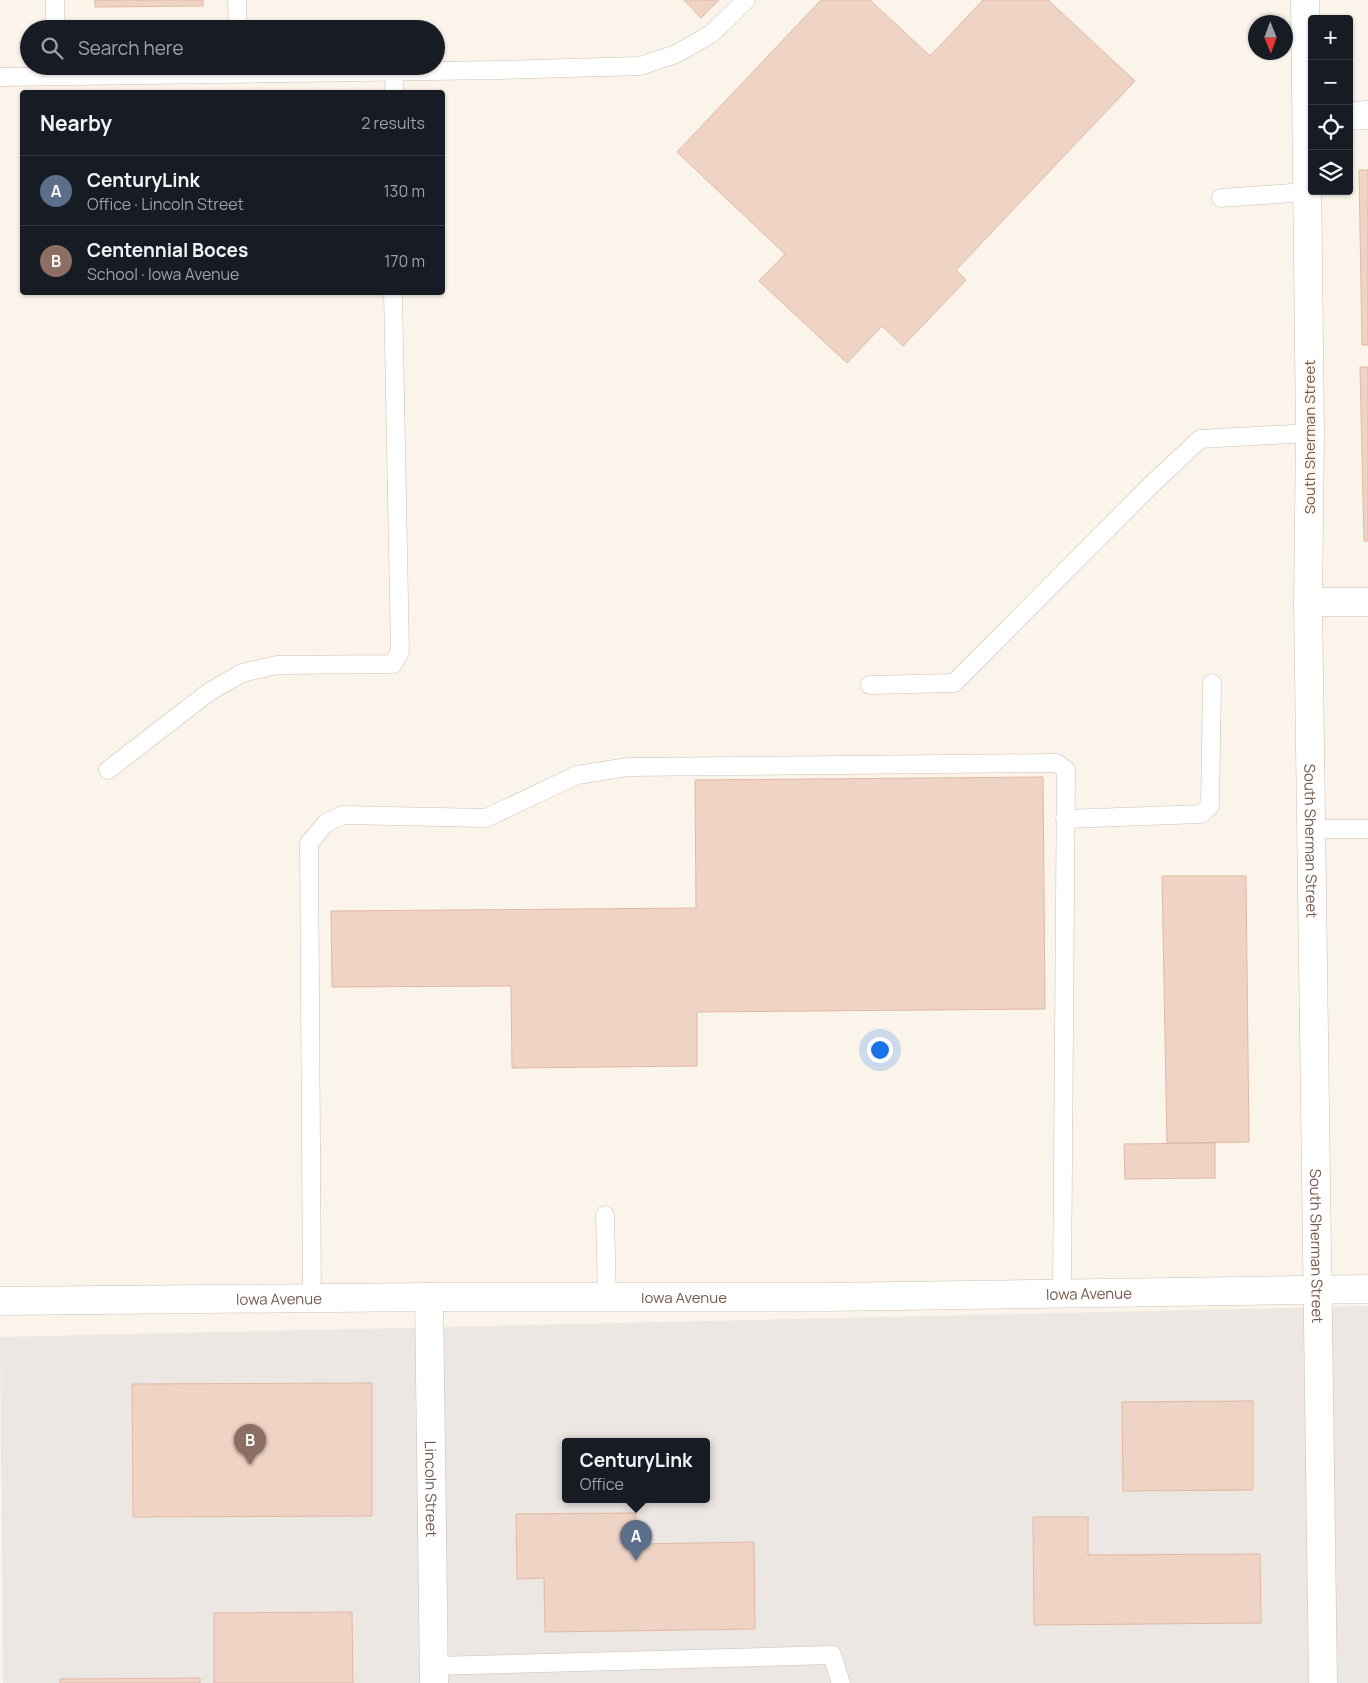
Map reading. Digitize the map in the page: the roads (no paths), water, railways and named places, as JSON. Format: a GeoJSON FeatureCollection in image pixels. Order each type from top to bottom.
{"type":"FeatureCollection","features":[{"type":"Feature","properties":{"kind":"street","name":"South Sherman Street"},"geometry":{"type":"LineString","coordinates":[[1305,0],[1309,105]]}},
{"type":"Feature","properties":{"kind":"street"},"geometry":{"type":"LineString","coordinates":[[1353,116],[1368,115]]}},
{"type":"Feature","properties":{"kind":"street","name":"South Sherman Street"},"geometry":{"type":"LineString","coordinates":[[1308,150],[1310,433],[1308,602],[1323,1683]]}},
{"type":"Feature","properties":{"kind":"street"},"geometry":{"type":"LineString","coordinates":[[1308,602],[1368,602]]}},
{"type":"Feature","properties":{"kind":"street","name":"Iowa Avenue"},"geometry":{"type":"LineString","coordinates":[[0,1301],[430,1297],[828,1297],[1368,1289]]}},
{"type":"Feature","properties":{"kind":"street","name":"Lincoln Street"},"geometry":{"type":"LineString","coordinates":[[430,1297],[434,1674]]}},
{"type":"Feature","properties":{"kind":"lane"},"geometry":{"type":"LineString","coordinates":[[55,0],[55,20]]}},
{"type":"Feature","properties":{"kind":"lane"},"geometry":{"type":"LineString","coordinates":[[237,0],[238,20]]}},
{"type":"Feature","properties":{"kind":"lane"},"geometry":{"type":"LineString","coordinates":[[445,70],[640,66],[676,54],[711,34],[746,0]]}},
{"type":"Feature","properties":{"kind":"lane"},"geometry":{"type":"LineString","coordinates":[[0,77],[22,75]]}},
{"type":"Feature","properties":{"kind":"lane"},"geometry":{"type":"LineString","coordinates":[[394,90],[395,75]]}},
{"type":"Feature","properties":{"kind":"lane"},"geometry":{"type":"LineString","coordinates":[[1221,198],[1307,192]]}},
{"type":"Feature","properties":{"kind":"lane"},"geometry":{"type":"LineString","coordinates":[[108,770],[209,692],[242,673],[277,665],[393,664],[400,652],[393,295]]}},
{"type":"Feature","properties":{"kind":"lane"},"geometry":{"type":"LineString","coordinates":[[870,685],[954,683],[1150,486],[1200,439],[1310,433]]}},
{"type":"Feature","properties":{"kind":"lane"},"geometry":{"type":"LineString","coordinates":[[1065,818],[1201,814],[1206,810],[1210,806],[1212,683]]}},
{"type":"Feature","properties":{"kind":"lane"},"geometry":{"type":"LineString","coordinates":[[312,1298],[309,842],[326,823],[343,815],[486,818],[576,775],[628,767],[1057,763],[1066,770],[1062,1293]]}},
{"type":"Feature","properties":{"kind":"lane"},"geometry":{"type":"LineString","coordinates":[[1312,829],[1368,829]]}},
{"type":"Feature","properties":{"kind":"lane"},"geometry":{"type":"LineString","coordinates":[[605,1215],[607,1297]]}},
{"type":"Feature","properties":{"kind":"lane"},"geometry":{"type":"LineString","coordinates":[[434,1674],[832,1655],[841,1683]]}},
{"type":"Feature","properties":{"kind":"place","name":"Centennial Boces"},"geometry":{"type":"Point","coordinates":[250,1465]}},
{"type":"Feature","properties":{"kind":"place","name":"CenturyLink"},"geometry":{"type":"Point","coordinates":[636,1561]}}]}
